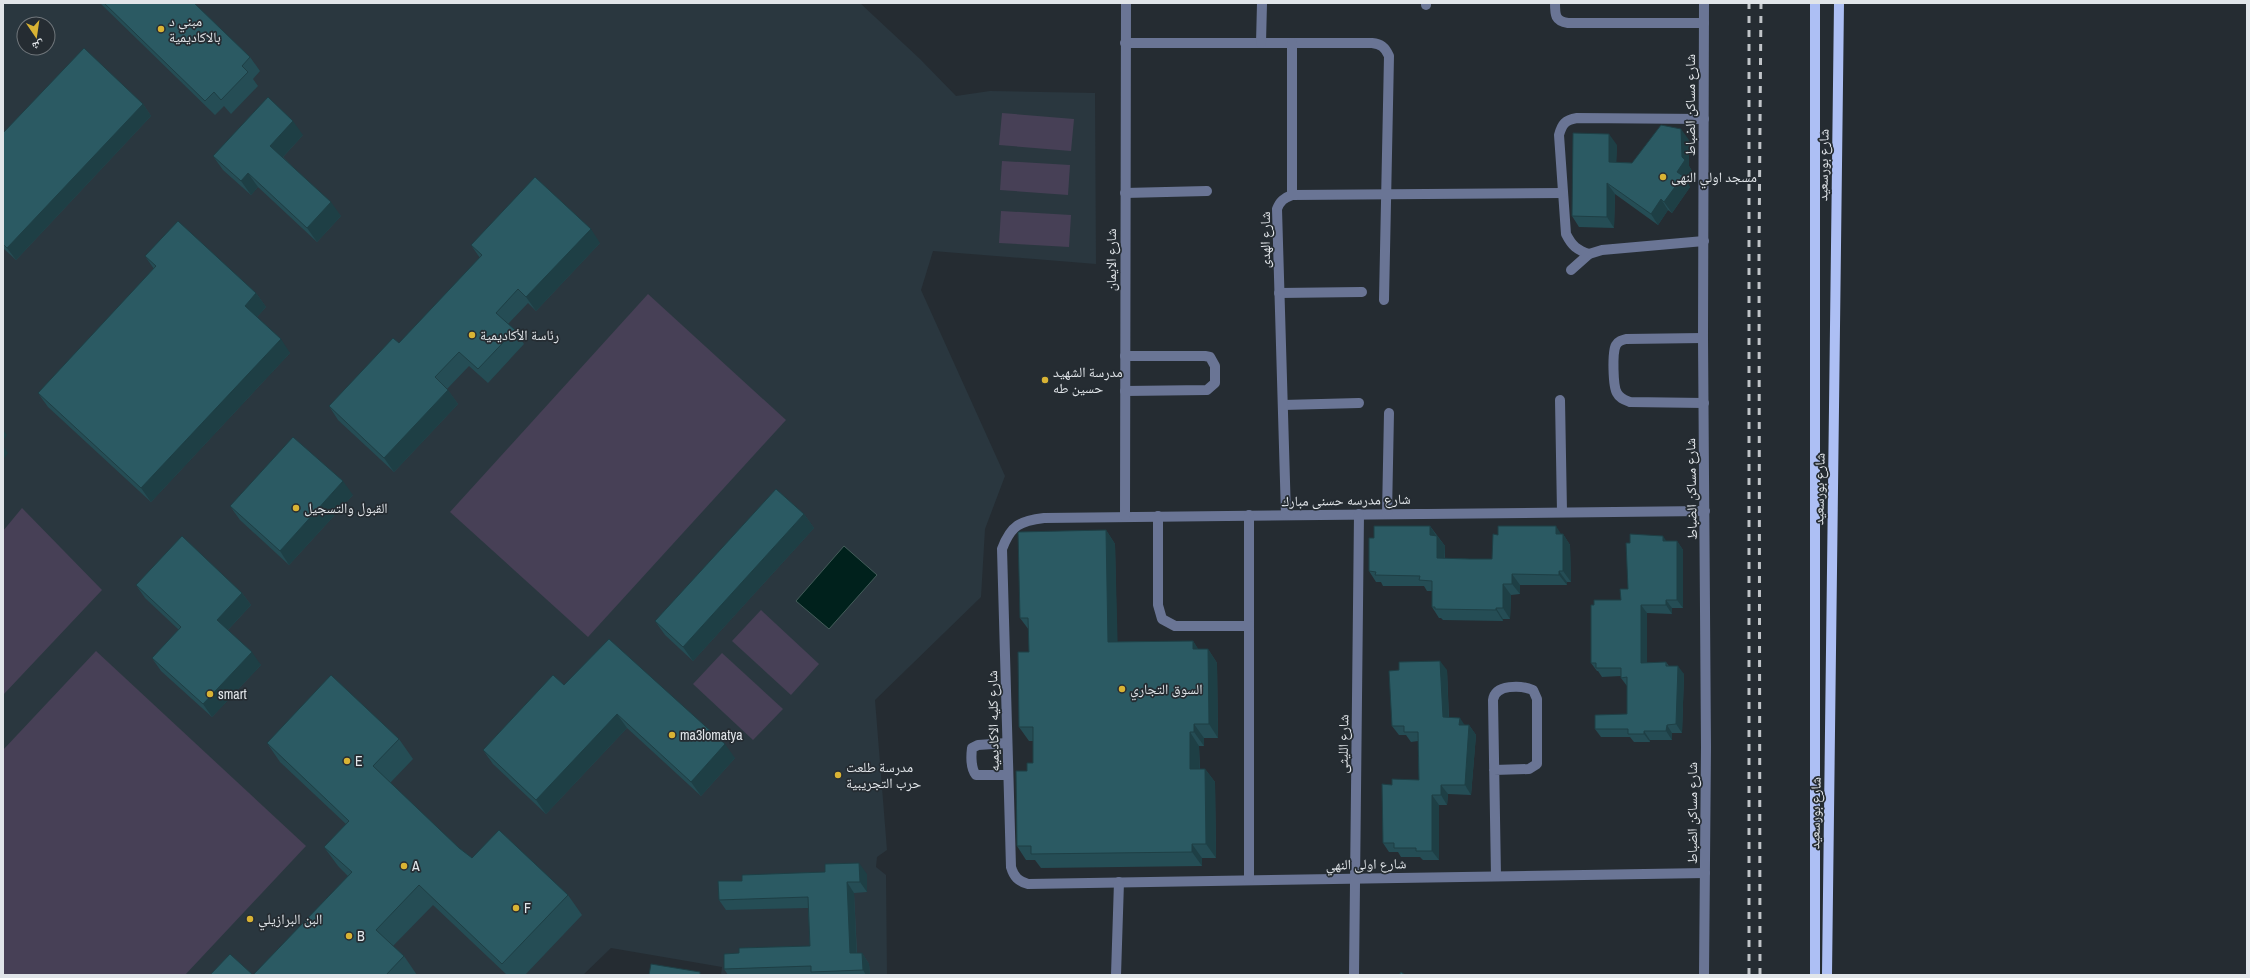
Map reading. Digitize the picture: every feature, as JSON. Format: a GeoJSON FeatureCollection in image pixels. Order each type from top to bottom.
{"type":"FeatureCollection","features":[{"type":"Feature","properties":{"kind":"main road","name":"شارع بورسعيد"},"geometry":{"type":"LineString","coordinates":[[1815,3],[1815,975]]}},
{"type":"Feature","properties":{"kind":"main road","name":"شارع بورسعيد"},"geometry":{"type":"LineString","coordinates":[[1827,975],[1839,3]]}},
{"type":"Feature","properties":{"kind":"street","name":"شارع الايمان"},"geometry":{"type":"LineString","coordinates":[[1125,516],[1126,3]]}},
{"type":"Feature","properties":{"kind":"street"},"geometry":{"type":"LineString","coordinates":[[1261,43],[1262,3]]}},
{"type":"Feature","properties":{"kind":"street"},"geometry":{"type":"LineString","coordinates":[[1555,3],[1555,16],[1558,20],[1568,23],[1704,22]]}},
{"type":"Feature","properties":{"kind":"street","name":"شارع مساكن الضباط"},"geometry":{"type":"LineString","coordinates":[[1704,3],[1704,975]]}},
{"type":"Feature","properties":{"kind":"street"},"geometry":{"type":"LineString","coordinates":[[1125,43],[1372,43],[1380,44],[1386,49],[1389,56],[1384,300]]}},
{"type":"Feature","properties":{"kind":"street"},"geometry":{"type":"LineString","coordinates":[[1292,43],[1292,195],[1563,193]]}},
{"type":"Feature","properties":{"kind":"street"},"geometry":{"type":"LineString","coordinates":[[1589,254],[1579,250],[1571,244],[1566,234],[1559,135],[1561,126],[1568,120],[1704,119]]}},
{"type":"Feature","properties":{"kind":"street"},"geometry":{"type":"LineString","coordinates":[[1125,193],[1208,191]]}},
{"type":"Feature","properties":{"kind":"street","name":"شارع الهدى"},"geometry":{"type":"LineString","coordinates":[[1286,515],[1277,209],[1285,198],[1292,195]]}},
{"type":"Feature","properties":{"kind":"street"},"geometry":{"type":"LineString","coordinates":[[1571,270],[1589,254],[1602,250],[1704,241]]}},
{"type":"Feature","properties":{"kind":"street"},"geometry":{"type":"LineString","coordinates":[[1279,293],[1362,292]]}},
{"type":"Feature","properties":{"kind":"street"},"geometry":{"type":"LineString","coordinates":[[1703,338],[1626,339],[1620,341],[1615,346],[1614,353],[1615,387],[1617,394],[1623,400],[1630,402],[1704,403]]}},
{"type":"Feature","properties":{"kind":"street"},"geometry":{"type":"LineString","coordinates":[[1125,356],[1210,357],[1215,366],[1215,383],[1207,390],[1125,391]]}},
{"type":"Feature","properties":{"kind":"street"},"geometry":{"type":"LineString","coordinates":[[1560,400],[1562,512]]}},
{"type":"Feature","properties":{"kind":"street"},"geometry":{"type":"LineString","coordinates":[[1283,405],[1359,403]]}},
{"type":"Feature","properties":{"kind":"street"},"geometry":{"type":"LineString","coordinates":[[1387,514],[1389,413]]}},
{"type":"Feature","properties":{"kind":"street","name":"شارع مدرسه حسنى مبارك"},"geometry":{"type":"LineString","coordinates":[[1002,549],[1007,535],[1015,526],[1028,520],[1044,518],[1705,511]]}},
{"type":"Feature","properties":{"kind":"street","name":"شارع الليثى"},"geometry":{"type":"LineString","coordinates":[[1354,975],[1359,514]]}},
{"type":"Feature","properties":{"kind":"street"},"geometry":{"type":"LineString","coordinates":[[1249,515],[1249,880]]}},
{"type":"Feature","properties":{"kind":"street"},"geometry":{"type":"LineString","coordinates":[[1158,516],[1158,605],[1162,619],[1175,626],[1249,626]]}},
{"type":"Feature","properties":{"kind":"street","name":"شارع كليه الاكاديميه"},"geometry":{"type":"LineString","coordinates":[[1002,549],[1011,867],[1014,875],[1020,881],[1028,884]]}},
{"type":"Feature","properties":{"kind":"street"},"geometry":{"type":"LineString","coordinates":[[1494,770],[1529,769],[1537,764],[1538,699],[1533,690],[1528,688],[1504,688],[1499,690],[1494,696],[1494,770],[1496,876]]}},
{"type":"Feature","properties":{"kind":"street"},"geometry":{"type":"LineString","coordinates":[[1007,743],[978,745],[972,748],[971,751],[973,770],[976,775],[1008,775]]}},
{"type":"Feature","properties":{"kind":"street","name":"شارع اولى النهي"},"geometry":{"type":"LineString","coordinates":[[1028,884],[1705,873]]}},
{"type":"Feature","properties":{"kind":"street"},"geometry":{"type":"LineString","coordinates":[[1116,975],[1119,882]]}},
{"type":"Feature","properties":{"kind":"shaded area"},"geometry":{"type":"Polygon","coordinates":[[[3,3],[860,3],[920,59],[956,96],[990,91],[1095,93],[1096,264],[933,251],[921,290],[1005,476],[985,529],[981,597],[875,700],[887,850],[877,857],[876,867],[886,875],[887,975],[721,975],[722,967],[611,948],[583,975],[3,975],[3,3]]]}},
{"type":"Feature","properties":{"kind":"shaded area"},"geometry":{"type":"Polygon","coordinates":[[[1002,113],[1074,119],[1071,151],[999,145],[1002,113]]]}},
{"type":"Feature","properties":{"kind":"shaded area"},"geometry":{"type":"Polygon","coordinates":[[[1002,161],[1070,165],[1068,195],[1000,190],[1002,161]]]}},
{"type":"Feature","properties":{"kind":"shaded area"},"geometry":{"type":"Polygon","coordinates":[[[1001,211],[1071,215],[1069,247],[999,243],[1001,211]]]}},
{"type":"Feature","properties":{"kind":"shaded area"},"geometry":{"type":"Polygon","coordinates":[[[648,294],[786,420],[588,637],[450,512],[648,294]]]}},
{"type":"Feature","properties":{"kind":"shaded area"},"geometry":{"type":"Polygon","coordinates":[[[22,508],[102,590],[3,695],[3,531],[22,508]]]}},
{"type":"Feature","properties":{"kind":"shaded area"},"geometry":{"type":"Polygon","coordinates":[[[844,546],[877,575],[829,629],[796,601],[844,546]]]}},
{"type":"Feature","properties":{"kind":"shaded area"},"geometry":{"type":"Polygon","coordinates":[[[761,610],[819,664],[791,695],[732,641],[761,610]]]}},
{"type":"Feature","properties":{"kind":"shaded area"},"geometry":{"type":"Polygon","coordinates":[[[96,651],[306,846],[185,975],[3,975],[3,750],[96,651]]]}},
{"type":"Feature","properties":{"kind":"shaded area"},"geometry":{"type":"Polygon","coordinates":[[[722,653],[783,709],[753,740],[693,684],[722,653]]]}},
{"type":"Feature","properties":{"kind":"building"},"geometry":{"type":"Polygon","coordinates":[[[104,3],[194,3],[250,57],[242,66],[248,72],[221,100],[214,92],[205,101],[104,3]]]}},
{"type":"Feature","properties":{"kind":"building"},"geometry":{"type":"Polygon","coordinates":[[[84,48],[143,104],[7,248],[3,244],[3,133],[84,48]]]}},
{"type":"Feature","properties":{"kind":"building"},"geometry":{"type":"Polygon","coordinates":[[[268,97],[293,121],[270,146],[331,202],[307,228],[248,173],[241,181],[213,156],[268,97]]]}},
{"type":"Feature","properties":{"kind":"building"},"geometry":{"type":"Polygon","coordinates":[[[1661,125],[1681,129],[1682,157],[1685,160],[1677,172],[1683,176],[1664,202],[1661,199],[1651,214],[1607,183],[1607,217],[1572,216],[1573,133],[1609,134],[1609,162],[1632,163],[1661,125]]]}},
{"type":"Feature","properties":{"kind":"building"},"geometry":{"type":"Polygon","coordinates":[[[535,177],[591,229],[526,297],[518,289],[496,313],[515,330],[478,369],[459,352],[435,377],[448,390],[384,458],[329,406],[393,338],[399,343],[482,255],[471,245],[535,177]]]}},
{"type":"Feature","properties":{"kind":"building"},"geometry":{"type":"Polygon","coordinates":[[[178,221],[256,293],[245,306],[281,339],[141,488],[38,393],[156,266],[145,256],[178,221]]]}},
{"type":"Feature","properties":{"kind":"building","name":"القبول والتسجيل"},"geometry":{"type":"Polygon","coordinates":[[[293,437],[343,481],[280,551],[230,506],[293,437]]]}},
{"type":"Feature","properties":{"kind":"building"},"geometry":{"type":"Polygon","coordinates":[[[776,489],[804,514],[683,647],[655,621],[776,489]]]}},
{"type":"Feature","properties":{"kind":"building"},"geometry":{"type":"Polygon","coordinates":[[[1374,526],[1430,526],[1430,535],[1437,536],[1437,558],[1492,559],[1493,534],[1498,535],[1498,526],[1556,526],[1556,534],[1563,534],[1563,571],[1559,571],[1559,575],[1512,574],[1512,584],[1503,584],[1503,608],[1496,608],[1496,610],[1435,609],[1435,607],[1432,607],[1432,581],[1419,580],[1420,576],[1375,575],[1376,572],[1369,571],[1369,538],[1374,538],[1374,526]]]}},
{"type":"Feature","properties":{"kind":"building","name":"السوق التجاري"},"geometry":{"type":"Polygon","coordinates":[[[1106,530],[1108,642],[1193,641],[1193,649],[1208,649],[1209,724],[1194,724],[1194,732],[1190,732],[1190,769],[1205,769],[1206,844],[1192,844],[1192,852],[1031,854],[1031,846],[1017,846],[1016,771],[1027,771],[1027,763],[1033,763],[1033,727],[1019,727],[1018,652],[1029,652],[1028,618],[1020,618],[1018,532],[1106,530]]]}},
{"type":"Feature","properties":{"kind":"building"},"geometry":{"type":"Polygon","coordinates":[[[1630,534],[1663,536],[1663,541],[1677,541],[1677,600],[1666,600],[1666,605],[1641,605],[1641,663],[1666,662],[1666,666],[1678,666],[1676,724],[1667,725],[1666,731],[1644,731],[1644,734],[1628,734],[1628,729],[1595,729],[1595,715],[1627,714],[1627,677],[1621,678],[1621,668],[1596,668],[1596,663],[1591,663],[1591,605],[1594,605],[1594,600],[1621,600],[1620,589],[1628,589],[1626,543],[1630,543],[1630,534]]]}},
{"type":"Feature","properties":{"kind":"building"},"geometry":{"type":"Polygon","coordinates":[[[182,536],[242,593],[217,620],[252,652],[203,704],[152,658],[181,627],[136,585],[182,536]]]}},
{"type":"Feature","properties":{"kind":"building"},"geometry":{"type":"Polygon","coordinates":[[[609,639],[725,744],[691,782],[617,714],[536,800],[483,750],[553,675],[564,685],[609,639]]]}},
{"type":"Feature","properties":{"kind":"building"},"geometry":{"type":"Polygon","coordinates":[[[1440,661],[1443,717],[1460,718],[1459,725],[1469,725],[1465,785],[1441,785],[1441,795],[1432,795],[1432,851],[1416,851],[1416,848],[1394,848],[1394,843],[1383,843],[1382,784],[1392,785],[1392,779],[1419,780],[1418,732],[1404,732],[1404,726],[1392,726],[1389,671],[1399,670],[1399,662],[1440,661]]]}},
{"type":"Feature","properties":{"kind":"building"},"geometry":{"type":"Polygon","coordinates":[[[331,675],[399,739],[373,766],[459,848],[472,858],[499,830],[568,895],[502,964],[419,885],[376,930],[404,956],[386,975],[253,975],[352,872],[324,847],[349,821],[267,743],[331,675]]]}},
{"type":"Feature","properties":{"kind":"building"},"geometry":{"type":"Polygon","coordinates":[[[859,863],[860,882],[847,882],[850,953],[862,953],[863,970],[811,972],[811,966],[724,969],[724,954],[739,953],[739,948],[810,946],[808,897],[719,900],[718,881],[742,881],[742,875],[825,872],[825,864],[859,863]]]}},
{"type":"Feature","properties":{"kind":"building"},"geometry":{"type":"Polygon","coordinates":[[[230,954],[253,975],[210,975],[230,954]]]}},
{"type":"Feature","properties":{"kind":"building"},"geometry":{"type":"Polygon","coordinates":[[[651,964],[700,972],[700,975],[649,975],[651,964]]]}},
{"type":"Feature","properties":{"kind":"railway"},"geometry":{"type":"LineString","coordinates":[[1749,3],[1749,975]]}},
{"type":"Feature","properties":{"kind":"railway"},"geometry":{"type":"LineString","coordinates":[[1760,975],[1759,251],[1761,3]]}},
{"type":"Feature","properties":{"kind":"place","name":"مبني د بالاكاديمية"},"geometry":{"type":"Point","coordinates":[161,29]}},
{"type":"Feature","properties":{"kind":"place","name":"مسجد اولي النهى"},"geometry":{"type":"Point","coordinates":[1663,177]}},
{"type":"Feature","properties":{"kind":"place","name":"رئاسة الأكاديمية"},"geometry":{"type":"Point","coordinates":[472,335]}},
{"type":"Feature","properties":{"kind":"place","name":"مدرسة الشهيد حسين طه"},"geometry":{"type":"Point","coordinates":[1045,380]}},
{"type":"Feature","properties":{"kind":"place","name":"القبول والتسجيل"},"geometry":{"type":"Point","coordinates":[296,508]}},
{"type":"Feature","properties":{"kind":"place","name":"السوق التجاري"},"geometry":{"type":"Point","coordinates":[1122,689]}},
{"type":"Feature","properties":{"kind":"place","name":"smart"},"geometry":{"type":"Point","coordinates":[210,694]}},
{"type":"Feature","properties":{"kind":"place","name":"ma3lomatya"},"geometry":{"type":"Point","coordinates":[672,735]}},
{"type":"Feature","properties":{"kind":"place","name":"E"},"geometry":{"type":"Point","coordinates":[347,761]}},
{"type":"Feature","properties":{"kind":"place","name":"مدرسة طلعت حرب التجريبية"},"geometry":{"type":"Point","coordinates":[838,775]}},
{"type":"Feature","properties":{"kind":"place","name":"A"},"geometry":{"type":"Point","coordinates":[404,866]}},
{"type":"Feature","properties":{"kind":"place","name":"F"},"geometry":{"type":"Point","coordinates":[516,908]}},
{"type":"Feature","properties":{"kind":"place","name":"البن البرازيلي"},"geometry":{"type":"Point","coordinates":[250,919]}},
{"type":"Feature","properties":{"kind":"place","name":"B"},"geometry":{"type":"Point","coordinates":[349,936]}}]}
